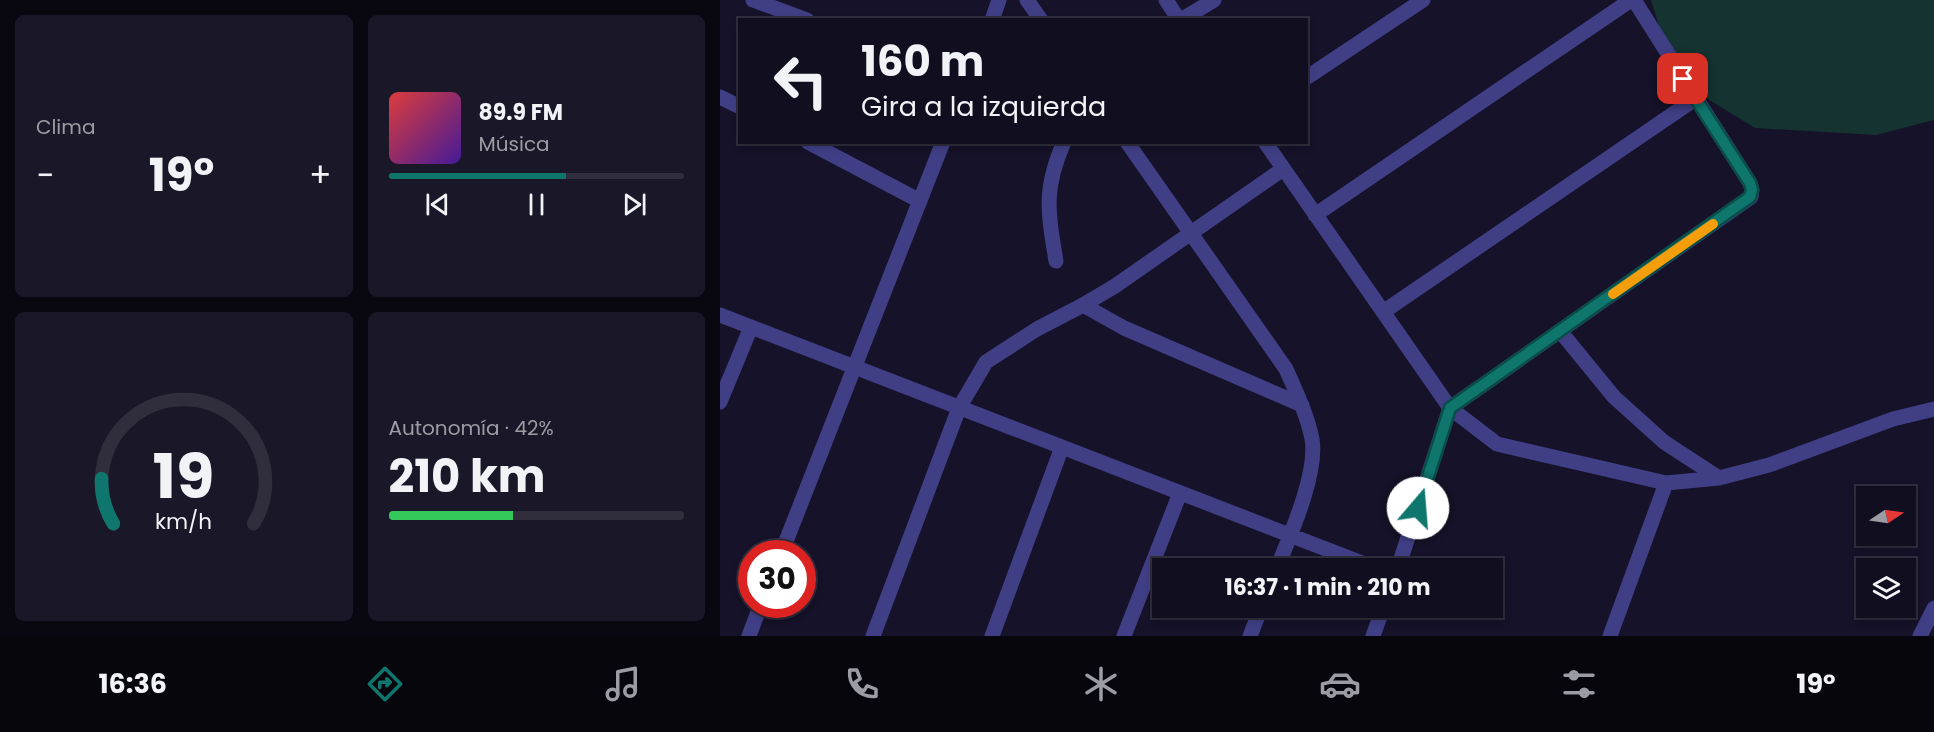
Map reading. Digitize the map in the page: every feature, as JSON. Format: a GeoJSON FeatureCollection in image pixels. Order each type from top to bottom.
{"type":"FeatureCollection","features":[{"type":"Feature","properties":{"kind":"street"},"geometry":{"type":"LineString","coordinates":[[753,0],[802,18]]}},
{"type":"Feature","properties":{"kind":"street"},"geometry":{"type":"LineString","coordinates":[[993,18],[999,0]]}},
{"type":"Feature","properties":{"kind":"street"},"geometry":{"type":"LineString","coordinates":[[1027,0],[1040,18]]}},
{"type":"Feature","properties":{"kind":"street"},"geometry":{"type":"LineString","coordinates":[[1166,0],[1179,18]]}},
{"type":"Feature","properties":{"kind":"street"},"geometry":{"type":"LineString","coordinates":[[1183,18],[1214,0]]}},
{"type":"Feature","properties":{"kind":"street"},"geometry":{"type":"LineString","coordinates":[[1308,77],[1423,0]]}},
{"type":"Feature","properties":{"kind":"street"},"geometry":{"type":"LineString","coordinates":[[1315,215],[1632,0],[1750,183],[1752,190],[1750,197],[1450,408],[1401,558]]}},
{"type":"Feature","properties":{"kind":"street"},"geometry":{"type":"LineString","coordinates":[[720,97],[738,106]]}},
{"type":"Feature","properties":{"kind":"street"},"geometry":{"type":"LineString","coordinates":[[1383,312],[1695,99]]}},
{"type":"Feature","properties":{"kind":"street"},"geometry":{"type":"LineString","coordinates":[[812,144],[920,201]]}},
{"type":"Feature","properties":{"kind":"street"},"geometry":{"type":"LineString","coordinates":[[787,540],[943,144]]}},
{"type":"Feature","properties":{"kind":"street"},"geometry":{"type":"LineString","coordinates":[[1056,261],[1048,213],[1049,186],[1063,144]]}},
{"type":"Feature","properties":{"kind":"street"},"geometry":{"type":"LineString","coordinates":[[1128,144],[1286,369],[1302,405],[1312,441],[1311,471],[1281,558]]}},
{"type":"Feature","properties":{"kind":"street"},"geometry":{"type":"LineString","coordinates":[[1266,144],[1450,408],[1497,444],[1666,483],[1719,478],[1769,465],[1893,419],[1934,409]]}},
{"type":"Feature","properties":{"kind":"street"},"geometry":{"type":"LineString","coordinates":[[873,636],[959,408],[986,362],[1037,329],[1083,306],[1283,169]]}},
{"type":"Feature","properties":{"kind":"street"},"geometry":{"type":"LineString","coordinates":[[1083,306],[1124,328],[1302,405]]}},
{"type":"Feature","properties":{"kind":"street"},"geometry":{"type":"LineString","coordinates":[[720,315],[1348,558]]}},
{"type":"Feature","properties":{"kind":"street"},"geometry":{"type":"LineString","coordinates":[[720,402],[751,327]]}},
{"type":"Feature","properties":{"kind":"street"},"geometry":{"type":"LineString","coordinates":[[1560,331],[1614,397],[1664,442],[1719,478]]}},
{"type":"Feature","properties":{"kind":"street"},"geometry":{"type":"LineString","coordinates":[[992,636],[1062,447]]}},
{"type":"Feature","properties":{"kind":"street"},"geometry":{"type":"LineString","coordinates":[[1610,636],[1666,483]]}},
{"type":"Feature","properties":{"kind":"street"},"geometry":{"type":"LineString","coordinates":[[1124,636],[1180,493]]}},
{"type":"Feature","properties":{"kind":"street"},"geometry":{"type":"LineString","coordinates":[[1920,636],[1934,608]]}},
{"type":"Feature","properties":{"kind":"street"},"geometry":{"type":"LineString","coordinates":[[749,636],[756,618]]}},
{"type":"Feature","properties":{"kind":"street"},"geometry":{"type":"LineString","coordinates":[[1250,636],[1257,618]]}},
{"type":"Feature","properties":{"kind":"street"},"geometry":{"type":"LineString","coordinates":[[1372,636],[1379,618]]}},
{"type":"Feature","properties":{"kind":"green space"},"geometry":{"type":"Polygon","coordinates":[[[1651,0],[1934,0],[1934,120],[1876,135],[1755,128],[1693,90],[1667,52],[1651,0]]]}},
{"type":"Feature","properties":{"kind":"slow traffic"},"geometry":{"type":"LineString","coordinates":[[1613,294],[1713,224]]}},
{"type":"Feature","properties":{"kind":"route"},"geometry":{"type":"LineString","coordinates":[[1418,508],[1450,408],[1750,197],[1752,190],[1750,183],[1683,79]]}}]}
